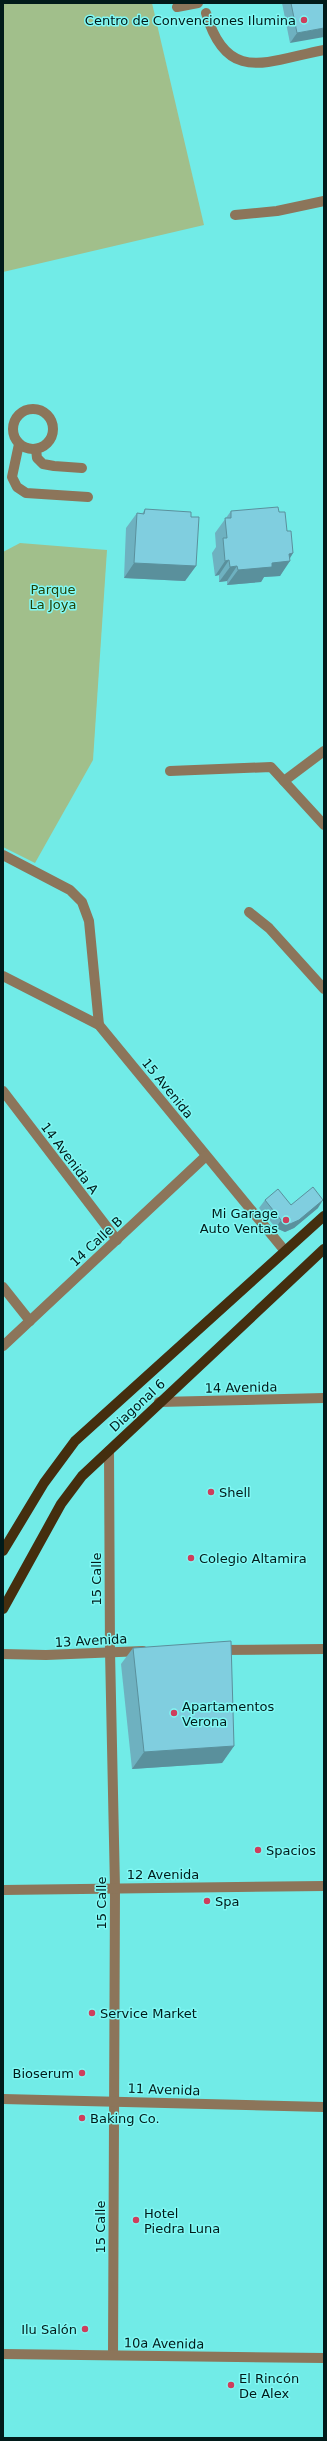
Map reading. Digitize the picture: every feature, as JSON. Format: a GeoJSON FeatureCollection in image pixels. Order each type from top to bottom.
{"type":"FeatureCollection","features":[{"type":"Feature","properties":{"kind":"main road","name":"Diagonal 6"},"geometry":{"type":"LineString","coordinates":[[3,1550],[44,1483],[75,1441],[324,1216]]}},
{"type":"Feature","properties":{"kind":"main road","name":"Diagonal 6"},"geometry":{"type":"LineString","coordinates":[[3,1609],[68,1492],[109,1450],[324,1249]]}},
{"type":"Feature","properties":{"kind":"street"},"geometry":{"type":"LineString","coordinates":[[177,7],[198,3]]}},
{"type":"Feature","properties":{"kind":"street"},"geometry":{"type":"LineString","coordinates":[[206,13],[215,40],[225,53],[248,64],[324,50]]}},
{"type":"Feature","properties":{"kind":"street"},"geometry":{"type":"LineString","coordinates":[[235,215],[277,211],[324,201]]}},
{"type":"Feature","properties":{"kind":"street"},"geometry":{"type":"LineString","coordinates":[[29,409],[38,410],[46,414],[51,422],[53,430],[50,439],[44,446],[36,449],[27,448],[19,444],[8,429],[21,413],[29,409]]}},
{"type":"Feature","properties":{"kind":"street"},"geometry":{"type":"LineString","coordinates":[[19,444],[12,477],[17,487],[26,493],[88,496]]}},
{"type":"Feature","properties":{"kind":"street"},"geometry":{"type":"LineString","coordinates":[[36,449],[37,458],[43,464],[82,468]]}},
{"type":"Feature","properties":{"kind":"street"},"geometry":{"type":"LineString","coordinates":[[284,781],[324,751]]}},
{"type":"Feature","properties":{"kind":"street"},"geometry":{"type":"LineString","coordinates":[[170,771],[271,767],[324,825]]}},
{"type":"Feature","properties":{"kind":"street"},"geometry":{"type":"LineString","coordinates":[[3,855],[70,890],[82,902],[88,921],[99,1025]]}},
{"type":"Feature","properties":{"kind":"street"},"geometry":{"type":"LineString","coordinates":[[249,912],[270,928],[324,989]]}},
{"type":"Feature","properties":{"kind":"street","name":"15 Avenida"},"geometry":{"type":"LineString","coordinates":[[3,976],[99,1025],[285,1251]]}},
{"type":"Feature","properties":{"kind":"street","name":"14 Avenida A"},"geometry":{"type":"LineString","coordinates":[[3,1091],[117,1240]]}},
{"type":"Feature","properties":{"kind":"street","name":"14 Calle B"},"geometry":{"type":"LineString","coordinates":[[3,1346],[206,1156]]}},
{"type":"Feature","properties":{"kind":"street"},"geometry":{"type":"LineString","coordinates":[[3,1287],[30,1321]]}},
{"type":"Feature","properties":{"kind":"street","name":"14 Avenida"},"geometry":{"type":"LineString","coordinates":[[160,1402],[324,1398]]}},
{"type":"Feature","properties":{"kind":"street","name":"15 Calle"},"geometry":{"type":"LineString","coordinates":[[109,1450],[110,1651],[115,1888],[112,2101],[113,2355]]}},
{"type":"Feature","properties":{"kind":"street"},"geometry":{"type":"LineString","coordinates":[[205,1650],[324,1649]]}},
{"type":"Feature","properties":{"kind":"street","name":"13 Avenida"},"geometry":{"type":"LineString","coordinates":[[3,1654],[46,1655],[157,1650]]}},
{"type":"Feature","properties":{"kind":"street","name":"12 Avenida"},"geometry":{"type":"LineString","coordinates":[[3,1890],[324,1886]]}},
{"type":"Feature","properties":{"kind":"street","name":"11 Avenida"},"geometry":{"type":"LineString","coordinates":[[3,2099],[324,2107]]}},
{"type":"Feature","properties":{"kind":"street","name":"10a Avenida"},"geometry":{"type":"LineString","coordinates":[[3,2354],[324,2358]]}},
{"type":"Feature","properties":{"kind":"green space"},"geometry":{"type":"Polygon","coordinates":[[[3,3],[152,3],[204,225],[3,272],[3,3]]]}},
{"type":"Feature","properties":{"kind":"green space","name":"Parque La Joya"},"geometry":{"type":"Polygon","coordinates":[[[20,543],[107,550],[93,760],[35,863],[3,847],[3,552],[20,543]]]}},
{"type":"Feature","properties":{"kind":"building"},"geometry":{"type":"Polygon","coordinates":[[[291,3],[324,3],[324,28],[297,33],[291,3]]]}},
{"type":"Feature","properties":{"kind":"building"},"geometry":{"type":"Polygon","coordinates":[[[278,507],[279,512],[285,512],[287,531],[291,531],[293,553],[289,554],[290,561],[272,563],[272,567],[238,570],[237,566],[230,567],[229,560],[225,561],[223,538],[227,538],[225,518],[231,518],[231,511],[278,507]]]}},
{"type":"Feature","properties":{"kind":"building"},"geometry":{"type":"Polygon","coordinates":[[[145,509],[191,512],[191,517],[199,517],[196,566],[134,563],[137,513],[144,514],[145,509]]]}},
{"type":"Feature","properties":{"kind":"building"},"geometry":{"type":"Polygon","coordinates":[[[313,1187],[323,1200],[299,1220],[290,1224],[281,1220],[265,1200],[278,1189],[291,1205],[313,1187]]]}},
{"type":"Feature","properties":{"kind":"building","name":"Apartamentos Verona"},"geometry":{"type":"Polygon","coordinates":[[[231,1641],[234,1746],[144,1752],[133,1648],[231,1641]]]}},
{"type":"Feature","properties":{"kind":"place","name":"Centro de Convenciones Ilumina"},"geometry":{"type":"Point","coordinates":[304,20]}},
{"type":"Feature","properties":{"kind":"place","name":"Mi Garage Auto Ventas"},"geometry":{"type":"Point","coordinates":[286,1220]}},
{"type":"Feature","properties":{"kind":"place","name":"Shell"},"geometry":{"type":"Point","coordinates":[211,1492]}},
{"type":"Feature","properties":{"kind":"place","name":"Colegio Altamira"},"geometry":{"type":"Point","coordinates":[191,1558]}},
{"type":"Feature","properties":{"kind":"place","name":"Apartamentos Verona"},"geometry":{"type":"Point","coordinates":[174,1713]}},
{"type":"Feature","properties":{"kind":"place","name":"Spacios"},"geometry":{"type":"Point","coordinates":[258,1850]}},
{"type":"Feature","properties":{"kind":"place","name":"Spa"},"geometry":{"type":"Point","coordinates":[207,1901]}},
{"type":"Feature","properties":{"kind":"place","name":"Service Market"},"geometry":{"type":"Point","coordinates":[92,2013]}},
{"type":"Feature","properties":{"kind":"place","name":"Bioserum"},"geometry":{"type":"Point","coordinates":[82,2073]}},
{"type":"Feature","properties":{"kind":"place","name":"Baking Co."},"geometry":{"type":"Point","coordinates":[82,2118]}},
{"type":"Feature","properties":{"kind":"place","name":"Hotel Piedra Luna"},"geometry":{"type":"Point","coordinates":[136,2220]}},
{"type":"Feature","properties":{"kind":"place","name":"Ilu Salón"},"geometry":{"type":"Point","coordinates":[85,2329]}},
{"type":"Feature","properties":{"kind":"place","name":"El Rincón De Alex"},"geometry":{"type":"Point","coordinates":[231,2385]}}]}
